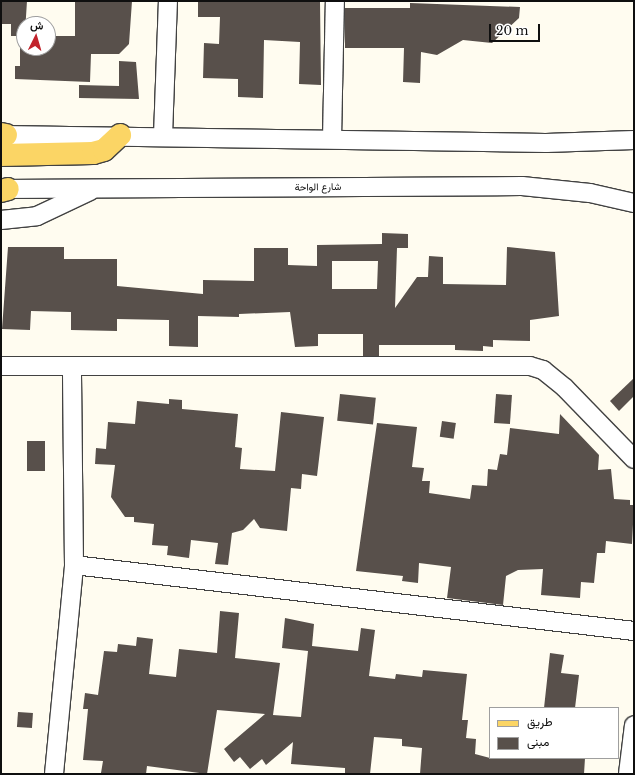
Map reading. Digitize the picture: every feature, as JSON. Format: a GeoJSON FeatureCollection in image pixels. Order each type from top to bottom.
{"type":"FeatureCollection","features":[{"type":"Feature","properties":{"kind":"main road"},"geometry":{"type":"LineString","coordinates":[[2,140],[93,153],[104,150],[120,135]]}},
{"type":"Feature","properties":{"kind":"street"},"geometry":{"type":"LineString","coordinates":[[163,136],[168,1]]}},
{"type":"Feature","properties":{"kind":"street"},"geometry":{"type":"LineString","coordinates":[[332,139],[335,1]]}},
{"type":"Feature","properties":{"kind":"street"},"geometry":{"type":"LineString","coordinates":[[120,135],[546,143],[634,140]]}},
{"type":"Feature","properties":{"kind":"street","name":"شارع الواحة"},"geometry":{"type":"LineString","coordinates":[[3,190],[522,186],[590,193],[634,203]]}},
{"type":"Feature","properties":{"kind":"street"},"geometry":{"type":"LineString","coordinates":[[1,220],[37,216],[93,189]]}},
{"type":"Feature","properties":{"kind":"street"},"geometry":{"type":"LineString","coordinates":[[1,366],[530,366],[543,370],[565,388],[634,459]]}},
{"type":"Feature","properties":{"kind":"street"},"geometry":{"type":"LineString","coordinates":[[54,774],[74,564],[72,366]]}},
{"type":"Feature","properties":{"kind":"street"},"geometry":{"type":"LineString","coordinates":[[74,564],[634,631]]}},
{"type":"Feature","properties":{"kind":"street"},"geometry":{"type":"LineString","coordinates":[[628,774],[634,725]]}},
{"type":"Feature","properties":{"kind":"building"},"geometry":{"type":"Polygon","coordinates":[[[1,1],[27,1],[26,16],[16,16],[16,36],[11,36],[11,24],[1,24],[1,1]]]}},
{"type":"Feature","properties":{"kind":"building"},"geometry":{"type":"Polygon","coordinates":[[[75,1],[132,1],[129,44],[119,54],[91,54],[90,82],[15,79],[15,66],[20,66],[20,56],[56,56],[56,36],[75,36],[75,1]]]}},
{"type":"Feature","properties":{"kind":"building"},"geometry":{"type":"Polygon","coordinates":[[[320,1],[321,85],[299,84],[300,42],[264,40],[263,98],[238,97],[238,79],[203,78],[204,43],[219,44],[220,17],[198,17],[198,2],[320,1]]]}},
{"type":"Feature","properties":{"kind":"building"},"geometry":{"type":"Polygon","coordinates":[[[410,3],[520,7],[519,18],[492,43],[463,40],[437,55],[421,52],[420,83],[403,82],[404,48],[345,48],[345,8],[410,8],[410,3]]]}},
{"type":"Feature","properties":{"kind":"building"},"geometry":{"type":"Polygon","coordinates":[[[119,61],[136,62],[139,99],[79,98],[79,85],[119,86],[119,61]]]}},
{"type":"Feature","properties":{"kind":"building"},"geometry":{"type":"Polygon","coordinates":[[[382,233],[408,234],[408,248],[397,248],[395,308],[417,277],[428,277],[429,256],[443,257],[443,284],[506,285],[507,247],[555,252],[559,316],[530,320],[530,341],[493,340],[493,347],[483,346],[483,351],[455,350],[455,345],[379,345],[379,356],[363,356],[363,334],[318,334],[318,346],[295,347],[290,312],[239,314],[239,317],[198,316],[198,347],[169,346],[169,320],[117,319],[117,331],[71,330],[71,312],[31,311],[30,330],[2,329],[8,247],[64,247],[64,259],[117,259],[117,286],[203,294],[203,280],[254,281],[254,248],[288,248],[288,265],[317,266],[317,245],[382,244],[382,233]],[[332,261],[332,289],[377,289],[378,261],[332,261]]]}},
{"type":"Feature","properties":{"kind":"building"},"geometry":{"type":"Polygon","coordinates":[[[634,378],[634,396],[619,411],[610,401],[634,378]]]}},
{"type":"Feature","properties":{"kind":"building"},"geometry":{"type":"Polygon","coordinates":[[[340,394],[376,398],[373,425],[337,421],[340,394]]]}},
{"type":"Feature","properties":{"kind":"building"},"geometry":{"type":"Polygon","coordinates":[[[496,394],[512,395],[510,424],[494,423],[496,394]]]}},
{"type":"Feature","properties":{"kind":"building"},"geometry":{"type":"Polygon","coordinates":[[[169,399],[182,400],[182,409],[238,414],[235,447],[242,448],[240,469],[275,471],[281,412],[324,417],[317,476],[302,474],[301,489],[291,488],[287,531],[260,528],[254,519],[243,530],[232,533],[228,565],[215,564],[218,543],[191,540],[189,558],[167,555],[168,546],[152,545],[154,524],[134,522],[134,517],[125,517],[111,497],[115,465],[95,464],[96,448],[106,449],[108,422],[135,424],[137,401],[169,404],[169,399]]]}},
{"type":"Feature","properties":{"kind":"building"},"geometry":{"type":"Polygon","coordinates":[[[560,414],[599,455],[598,470],[611,469],[614,499],[630,500],[630,505],[634,505],[632,544],[606,541],[605,553],[597,553],[594,583],[581,582],[580,598],[541,595],[543,569],[518,570],[506,576],[503,605],[447,598],[451,567],[419,563],[418,583],[402,581],[403,576],[356,571],[377,423],[417,427],[412,467],[424,468],[422,481],[430,481],[429,493],[470,499],[472,485],[487,486],[488,469],[497,470],[500,454],[507,455],[510,428],[559,434],[560,414]]]}},
{"type":"Feature","properties":{"kind":"building"},"geometry":{"type":"Polygon","coordinates":[[[442,421],[456,423],[454,439],[440,437],[442,421]]]}},
{"type":"Feature","properties":{"kind":"building"},"geometry":{"type":"Polygon","coordinates":[[[27,441],[45,441],[45,471],[27,471],[27,441]]]}},
{"type":"Feature","properties":{"kind":"building"},"geometry":{"type":"Polygon","coordinates":[[[220,611],[239,613],[235,658],[280,663],[273,715],[301,717],[308,651],[282,648],[285,618],[314,624],[312,646],[358,651],[361,628],[375,630],[369,676],[395,679],[396,674],[422,677],[423,670],[467,674],[462,720],[468,720],[466,738],[476,739],[475,754],[489,759],[585,759],[584,774],[420,774],[422,748],[402,746],[402,739],[374,737],[370,774],[345,774],[345,768],[291,764],[293,742],[266,765],[262,759],[250,769],[240,757],[234,762],[224,749],[265,714],[217,710],[207,774],[147,766],[146,774],[101,773],[103,761],[83,760],[88,709],[83,709],[85,693],[98,695],[104,651],[117,652],[118,644],[136,646],[137,637],[153,639],[149,674],[176,677],[179,649],[217,653],[220,611]]]}},
{"type":"Feature","properties":{"kind":"building"},"geometry":{"type":"Polygon","coordinates":[[[550,653],[564,655],[561,673],[579,675],[575,707],[544,707],[550,653]]]}},
{"type":"Feature","properties":{"kind":"building"},"geometry":{"type":"Polygon","coordinates":[[[18,712],[33,713],[32,728],[17,727],[18,712]]]}}]}
